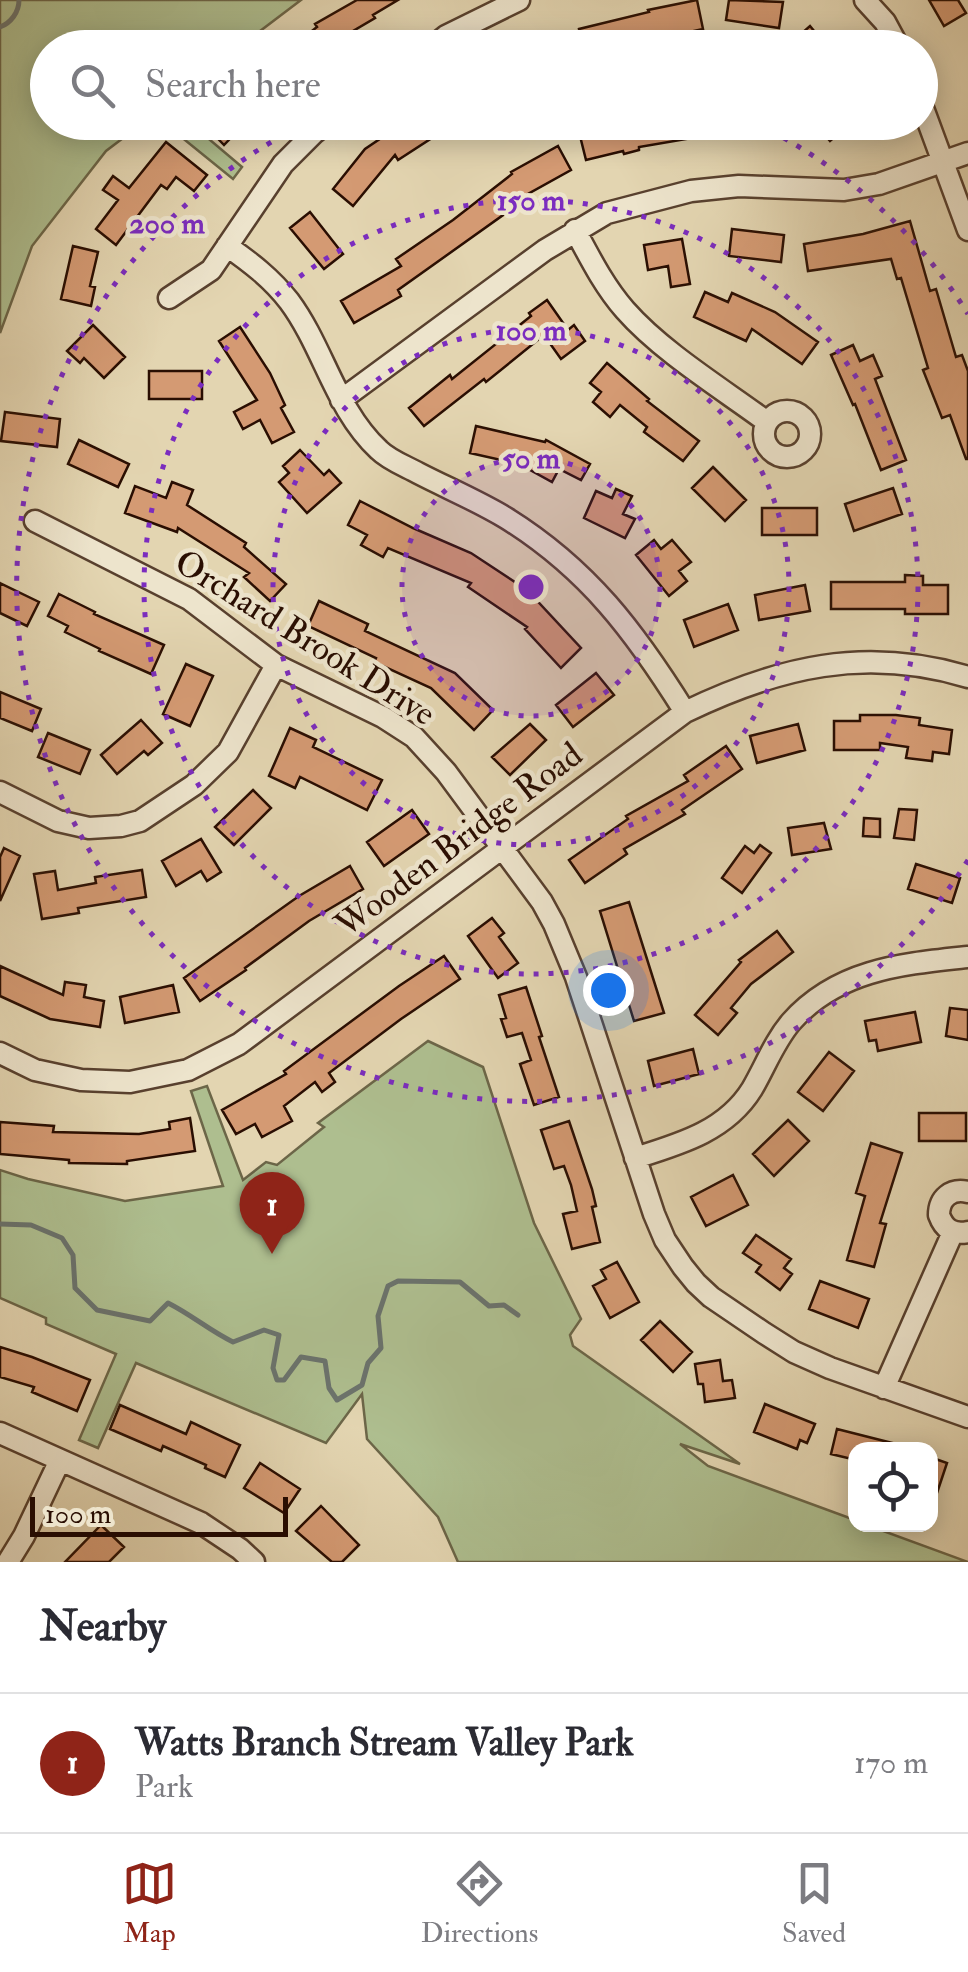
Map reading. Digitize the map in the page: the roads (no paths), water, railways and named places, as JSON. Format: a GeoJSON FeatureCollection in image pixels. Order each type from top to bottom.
{"type":"FeatureCollection","features":[{"type":"Feature","properties":{"kind":"street"},"geometry":{"type":"LineString","coordinates":[[458,30],[519,0]]}},
{"type":"Feature","properties":{"kind":"street"},"geometry":{"type":"LineString","coordinates":[[865,0],[889,30]]}},
{"type":"Feature","properties":{"kind":"street"},"geometry":{"type":"LineString","coordinates":[[169,298],[212,270],[283,164],[307,140]]}},
{"type":"Feature","properties":{"kind":"street"},"geometry":{"type":"LineString","coordinates":[[935,140],[968,230]]}},
{"type":"Feature","properties":{"kind":"street"},"geometry":{"type":"LineString","coordinates":[[342,400],[545,250],[607,213],[692,191],[739,186],[844,190],[878,184],[968,152]]}},
{"type":"Feature","properties":{"kind":"street"},"geometry":{"type":"LineString","coordinates":[[575,230],[607,287],[646,331],[766,422]]}},
{"type":"Feature","properties":{"kind":"street"},"geometry":{"type":"LineString","coordinates":[[227,246],[262,271],[290,302],[358,428],[382,454],[505,518],[582,576],[635,636],[684,712]]}},
{"type":"Feature","properties":{"kind":"street","name":"Orchard Brook Drive"},"geometry":{"type":"LineString","coordinates":[[34,520],[189,599],[276,665],[383,717],[414,737],[446,772],[542,902],[566,949],[665,1240],[696,1283],[794,1352],[968,1417]]}},
{"type":"Feature","properties":{"kind":"street","name":"Wooden Bridge Road"},"geometry":{"type":"LineString","coordinates":[[0,1053],[34,1070],[80,1080],[130,1082],[188,1070],[239,1044],[684,712],[737,687],[810,667],[892,663],[968,677]]}},
{"type":"Feature","properties":{"kind":"street"},"geometry":{"type":"LineString","coordinates":[[0,792],[58,820],[89,828],[140,820],[194,784],[228,752],[276,665]]}},
{"type":"Feature","properties":{"kind":"street"},"geometry":{"type":"LineString","coordinates":[[636,1158],[700,1136],[719,1124],[752,1090],[769,1054],[791,1022],[842,984],[888,967],[968,958]]}},
{"type":"Feature","properties":{"kind":"street"},"geometry":{"type":"LineString","coordinates":[[884,1388],[960,1232],[941,1222],[939,1208],[947,1195],[968,1192]]}},
{"type":"Feature","properties":{"kind":"street"},"geometry":{"type":"LineString","coordinates":[[0,1433],[200,1523],[254,1562]]}},
{"type":"Feature","properties":{"kind":"street"},"geometry":{"type":"LineString","coordinates":[[8,1562],[60,1460]]}},
{"type":"Feature","properties":{"kind":"waterway"},"geometry":{"type":"LineString","coordinates":[[0,27],[14,16],[19,0]]}},
{"type":"Feature","properties":{"kind":"waterway"},"geometry":{"type":"LineString","coordinates":[[0,1224],[31,1225],[62,1238],[73,1255],[75,1288],[97,1310],[150,1321],[168,1303],[233,1342],[264,1330],[279,1335],[273,1368],[277,1380],[284,1380],[301,1357],[325,1361],[329,1388],[337,1400],[362,1385],[368,1363],[381,1348],[378,1316],[388,1286],[398,1281],[460,1282],[489,1306],[504,1305],[518,1315]]}},
{"type":"Feature","properties":{"kind":"place","name":"Watts Branch Stream Valley Park"},"geometry":{"type":"Point","coordinates":[272,1254]}}]}
